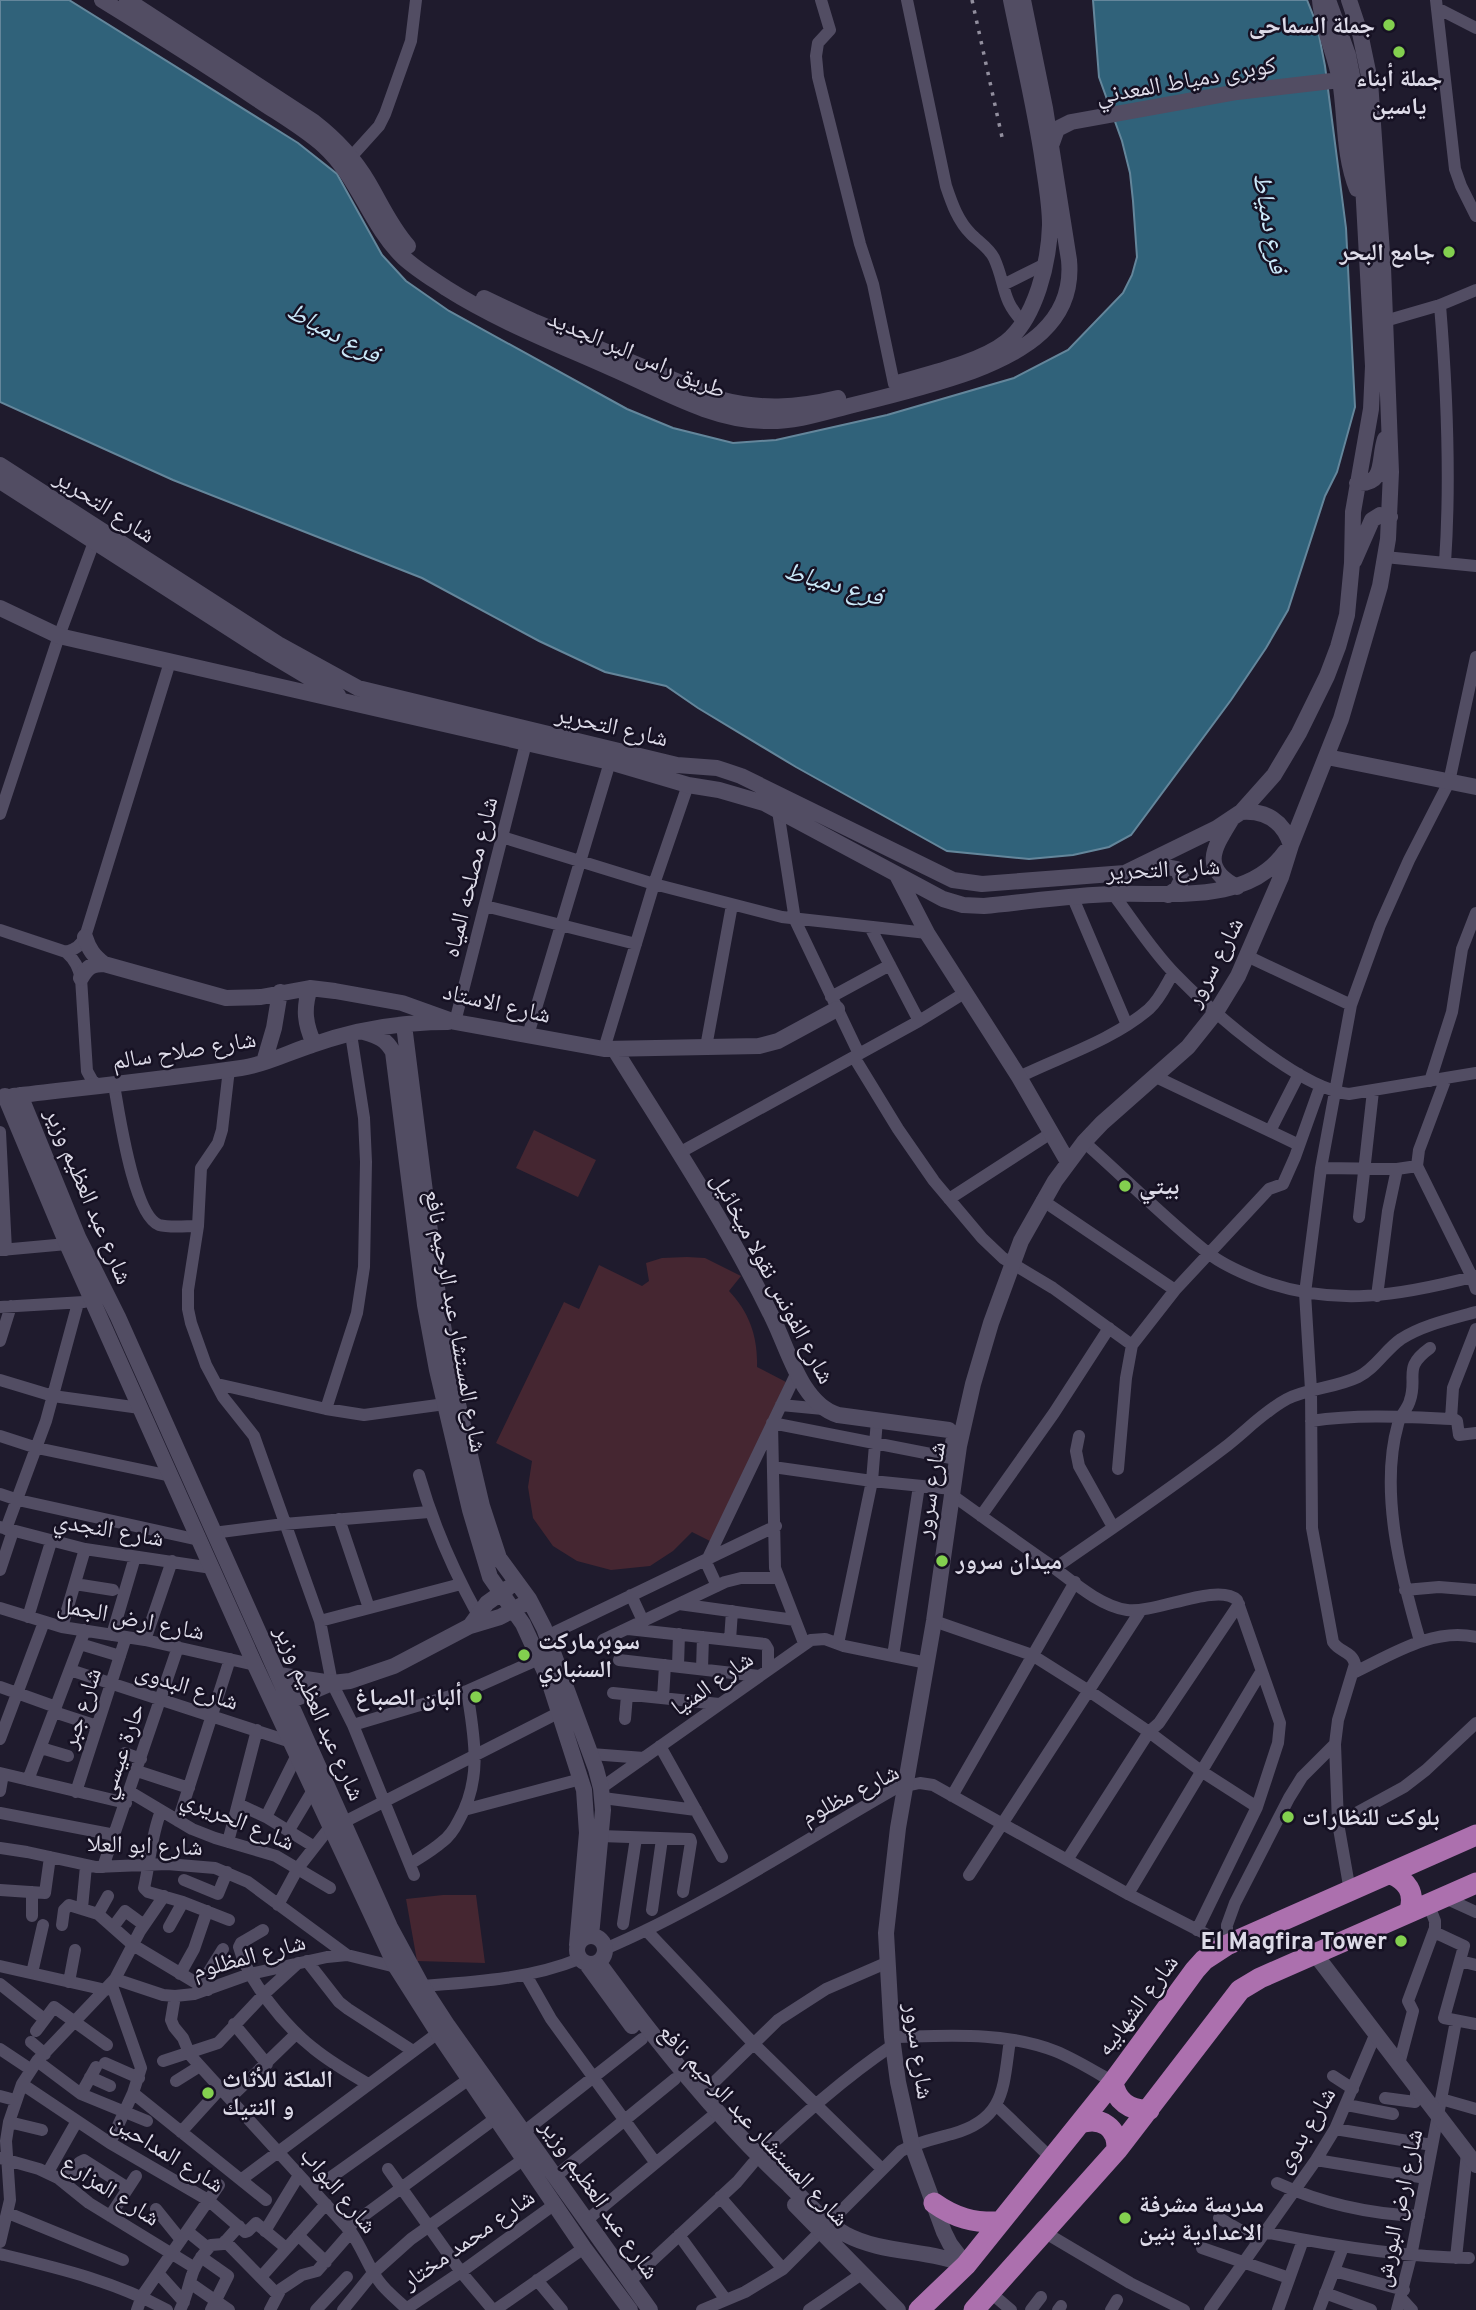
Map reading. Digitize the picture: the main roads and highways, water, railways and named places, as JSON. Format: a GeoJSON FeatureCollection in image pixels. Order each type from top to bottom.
{"type":"FeatureCollection","features":[{"type":"Feature","properties":{"kind":"highway","name":"شارع الشهابيه"},"geometry":{"type":"LineString","coordinates":[[919,2310],[966,2265],[1113,2082],[1204,1960],[1227,1945],[1476,1835]]}},
{"type":"Feature","properties":{"kind":"highway"},"geometry":{"type":"LineString","coordinates":[[1391,1874],[1405,1882],[1412,1895],[1427,1903]]}},
{"type":"Feature","properties":{"kind":"highway"},"geometry":{"type":"LineString","coordinates":[[974,2310],[1117,2150],[1240,1990],[1260,1978],[1476,1883]]}},
{"type":"Feature","properties":{"kind":"highway"},"geometry":{"type":"LineString","coordinates":[[1113,2082],[1116,2094],[1125,2104],[1136,2109],[1149,2110]]}},
{"type":"Feature","properties":{"kind":"highway"},"geometry":{"type":"LineString","coordinates":[[1080,2123],[1089,2120],[1107,2125],[1114,2132],[1117,2150]]}},
{"type":"Feature","properties":{"kind":"highway"},"geometry":{"type":"LineString","coordinates":[[934,2203],[971,2221],[999,2222]]}},
{"type":"Feature","properties":{"kind":"water","name":"فرع دمياط"},"geometry":{"type":"Polygon","coordinates":[[[0,0],[69,0],[298,143],[337,174],[382,255],[406,281],[449,311],[627,409],[673,428],[733,443],[776,440],[887,415],[1014,378],[1068,350],[1123,293],[1137,257],[1130,173],[1122,141],[1099,77],[1093,0],[1307,0],[1317,25],[1325,66],[1346,228],[1355,407],[1337,472],[1325,496],[1288,610],[1231,700],[1131,835],[1109,847],[1073,855],[1029,859],[947,851],[796,767],[666,686],[605,672],[539,641],[422,578],[173,480],[0,402],[0,0]]]}},
{"type":"Feature","properties":{"kind":"railway"},"geometry":{"type":"LineString","coordinates":[[972,0],[1002,137]]}},
{"type":"Feature","properties":{"kind":"place","name":"جملة السماحى"},"geometry":{"type":"Point","coordinates":[1389,25]}},
{"type":"Feature","properties":{"kind":"place","name":"جملة أبناء ياسين"},"geometry":{"type":"Point","coordinates":[1399,52]}},
{"type":"Feature","properties":{"kind":"place","name":"جامع البحر"},"geometry":{"type":"Point","coordinates":[1449,252]}},
{"type":"Feature","properties":{"kind":"place","name":"بيتي"},"geometry":{"type":"Point","coordinates":[1125,1186]}},
{"type":"Feature","properties":{"kind":"place","name":"ميدان سرور"},"geometry":{"type":"Point","coordinates":[942,1561]}},
{"type":"Feature","properties":{"kind":"place","name":"سوبرماركت السنباري"},"geometry":{"type":"Point","coordinates":[524,1655]}},
{"type":"Feature","properties":{"kind":"place","name":"ألبان الصباغ"},"geometry":{"type":"Point","coordinates":[476,1697]}},
{"type":"Feature","properties":{"kind":"place","name":"بلوكت للنظارات"},"geometry":{"type":"Point","coordinates":[1288,1817]}},
{"type":"Feature","properties":{"kind":"place","name":"El Magfira Tower"},"geometry":{"type":"Point","coordinates":[1401,1941]}},
{"type":"Feature","properties":{"kind":"place","name":"الملكة للأثاث و النتيك"},"geometry":{"type":"Point","coordinates":[208,2093]}},
{"type":"Feature","properties":{"kind":"place","name":"مدرسة مشرفة الاعدادية بنين"},"geometry":{"type":"Point","coordinates":[1125,2218]}}]}
